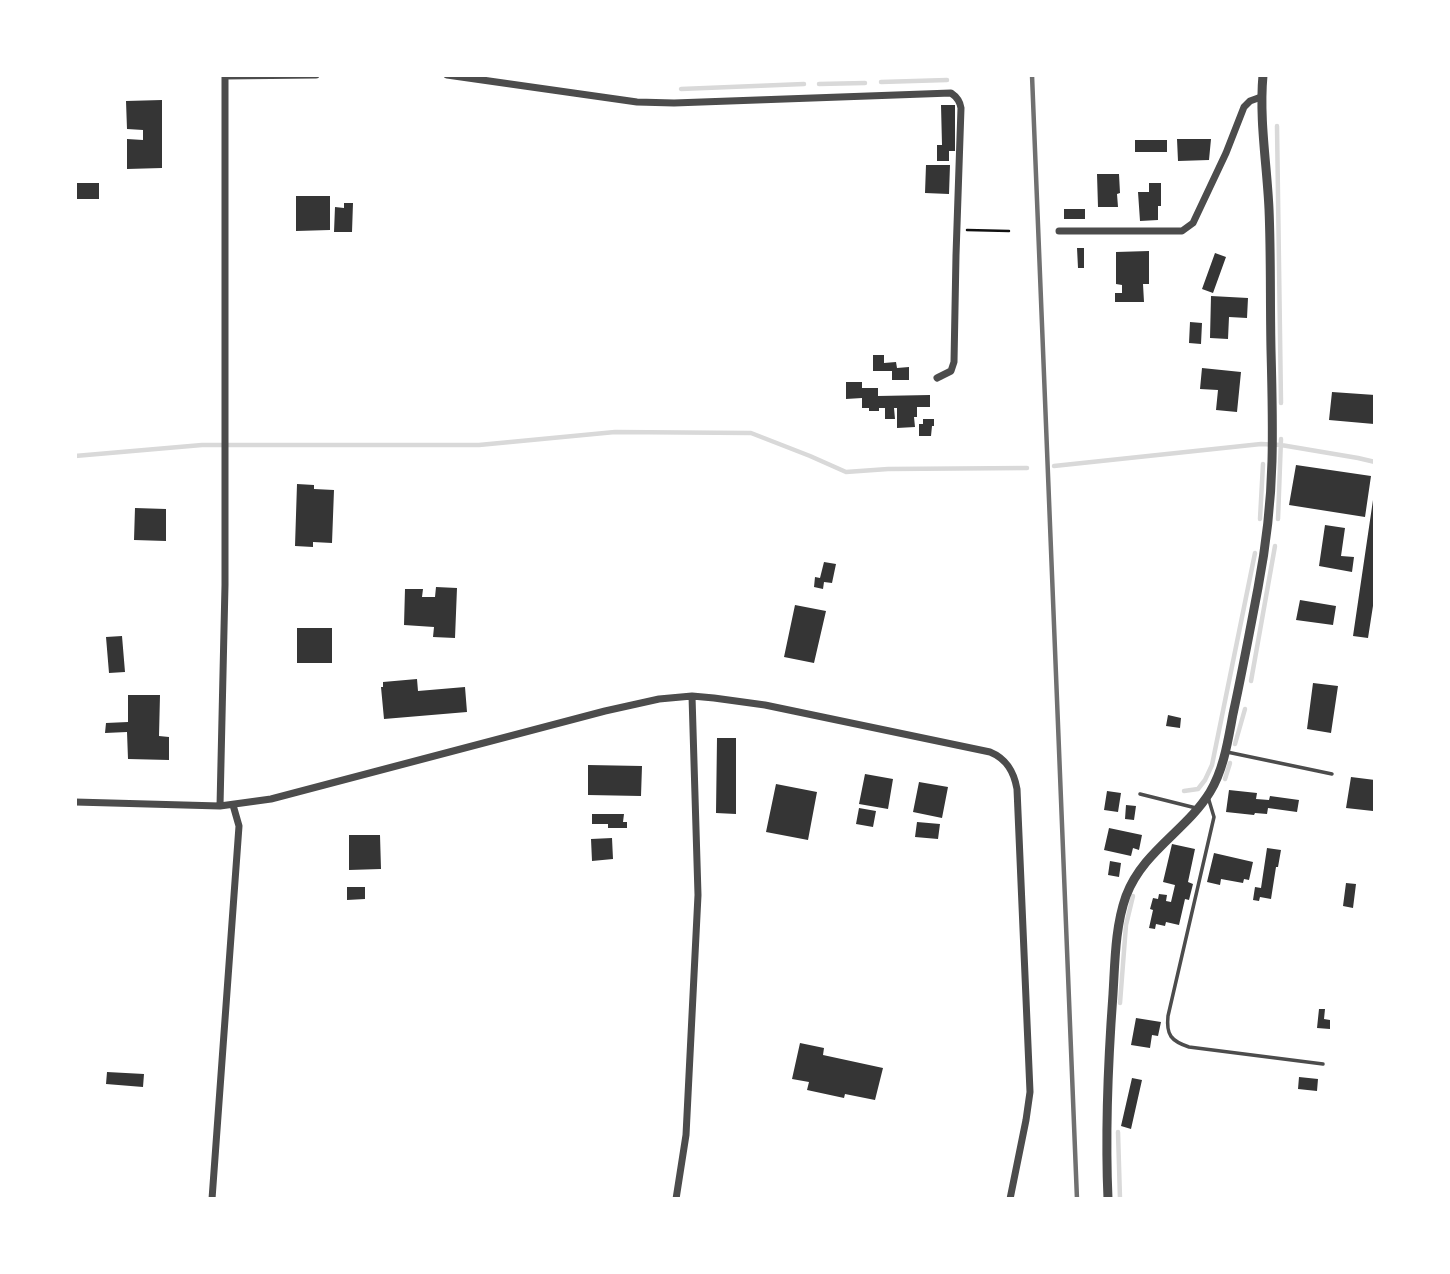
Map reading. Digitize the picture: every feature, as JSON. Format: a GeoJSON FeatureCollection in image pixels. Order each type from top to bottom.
{"type":"FeatureCollection","features":[{"type":"Feature","properties":{"kind":"street"},"geometry":{"type":"LineString","coordinates":[[220,806],[226,585],[225,76],[316,75]]}},
{"type":"Feature","properties":{"kind":"street"},"geometry":{"type":"LineString","coordinates":[[447,75],[637,102],[951,93],[957,96],[961,108],[954,362],[951,371],[937,378]]}},
{"type":"Feature","properties":{"kind":"street"},"geometry":{"type":"LineString","coordinates":[[1108,1199],[1108,1063],[1116,947],[1125,900],[1131,883],[1143,864],[1208,796],[1220,770],[1259,585],[1269,512],[1272,463],[1269,211],[1261,97],[1263,75]]}},
{"type":"Feature","properties":{"kind":"street"},"geometry":{"type":"LineString","coordinates":[[1059,231],[1182,231],[1193,223],[1244,107],[1250,101],[1261,97]]}},
{"type":"Feature","properties":{"kind":"street"},"geometry":{"type":"LineString","coordinates":[[75,802],[220,806],[271,799],[632,705],[692,696],[765,705],[998,755],[1015,777],[1017,789],[1030,1091],[1010,1199]]}},
{"type":"Feature","properties":{"kind":"street"},"geometry":{"type":"LineString","coordinates":[[676,1199],[686,1135],[698,895],[692,696]]}},
{"type":"Feature","properties":{"kind":"street"},"geometry":{"type":"LineString","coordinates":[[212,1199],[239,826],[233,805]]}},
{"type":"Feature","properties":{"kind":"lane"},"geometry":{"type":"LineString","coordinates":[[1225,752],[1332,774]]}},
{"type":"Feature","properties":{"kind":"lane"},"geometry":{"type":"LineString","coordinates":[[1140,794],[1198,808]]}},
{"type":"Feature","properties":{"kind":"lane"},"geometry":{"type":"LineString","coordinates":[[1208,796],[1214,817],[1168,1016],[1167,1028],[1170,1035],[1178,1043],[1189,1047],[1323,1063]]}},
{"type":"Feature","properties":{"kind":"path"},"geometry":{"type":"LineString","coordinates":[[958,229],[1009,231]]}},
{"type":"Feature","properties":{"kind":"building"},"geometry":{"type":"Polygon","coordinates":[[[162,100],[162,168],[127,169],[127,139],[143,140],[143,130],[127,129],[126,101],[162,100]]]}},
{"type":"Feature","properties":{"kind":"building"},"geometry":{"type":"Polygon","coordinates":[[[941,105],[955,105],[955,151],[949,151],[949,161],[937,161],[937,145],[942,145],[941,105]]]}},
{"type":"Feature","properties":{"kind":"building"},"geometry":{"type":"Polygon","coordinates":[[[1177,139],[1211,139],[1209,160],[1178,161],[1177,139]]]}},
{"type":"Feature","properties":{"kind":"building"},"geometry":{"type":"Polygon","coordinates":[[[1135,140],[1167,140],[1167,152],[1135,152],[1135,140]]]}},
{"type":"Feature","properties":{"kind":"building"},"geometry":{"type":"Polygon","coordinates":[[[926,165],[950,165],[949,194],[925,193],[926,165]]]}},
{"type":"Feature","properties":{"kind":"building"},"geometry":{"type":"Polygon","coordinates":[[[1097,174],[1119,174],[1118,207],[1098,207],[1097,174]]]}},
{"type":"Feature","properties":{"kind":"building"},"geometry":{"type":"Polygon","coordinates":[[[75,183],[99,183],[99,199],[75,199],[75,183]]]}},
{"type":"Feature","properties":{"kind":"building"},"geometry":{"type":"Polygon","coordinates":[[[1149,183],[1161,183],[1158,220],[1140,221],[1138,192],[1149,192],[1149,183]]]}},
{"type":"Feature","properties":{"kind":"building"},"geometry":{"type":"Polygon","coordinates":[[[296,196],[330,196],[330,230],[296,231],[296,196]]]}},
{"type":"Feature","properties":{"kind":"building"},"geometry":{"type":"Polygon","coordinates":[[[344,203],[353,203],[352,232],[334,232],[335,207],[344,208],[344,203]]]}},
{"type":"Feature","properties":{"kind":"building"},"geometry":{"type":"Polygon","coordinates":[[[1064,209],[1085,209],[1085,219],[1064,219],[1064,209]]]}},
{"type":"Feature","properties":{"kind":"building"},"geometry":{"type":"Polygon","coordinates":[[[1077,248],[1084,248],[1084,268],[1078,268],[1077,248]]]}},
{"type":"Feature","properties":{"kind":"building"},"geometry":{"type":"Polygon","coordinates":[[[1149,251],[1149,284],[1143,284],[1144,302],[1115,302],[1115,293],[1122,293],[1122,285],[1116,284],[1116,252],[1149,251]]]}},
{"type":"Feature","properties":{"kind":"building"},"geometry":{"type":"Polygon","coordinates":[[[1215,253],[1226,257],[1213,293],[1202,289],[1215,253]]]}},
{"type":"Feature","properties":{"kind":"building"},"geometry":{"type":"Polygon","coordinates":[[[1211,296],[1248,298],[1247,318],[1229,317],[1228,339],[1210,338],[1211,296]]]}},
{"type":"Feature","properties":{"kind":"building"},"geometry":{"type":"Polygon","coordinates":[[[1190,322],[1202,323],[1201,344],[1189,343],[1190,322]]]}},
{"type":"Feature","properties":{"kind":"building"},"geometry":{"type":"Polygon","coordinates":[[[873,355],[884,355],[884,363],[896,362],[897,368],[909,367],[909,380],[892,380],[892,371],[873,371],[873,355]]]}},
{"type":"Feature","properties":{"kind":"building"},"geometry":{"type":"Polygon","coordinates":[[[1202,368],[1241,372],[1237,412],[1216,410],[1218,390],[1200,389],[1202,368]]]}},
{"type":"Feature","properties":{"kind":"building"},"geometry":{"type":"Polygon","coordinates":[[[846,382],[862,382],[862,388],[878,388],[878,396],[930,395],[930,407],[917,407],[915,427],[897,428],[897,408],[894,408],[895,419],[885,419],[885,408],[869,411],[869,408],[862,408],[862,398],[846,399],[846,382]]]}},
{"type":"Feature","properties":{"kind":"building"},"geometry":{"type":"Polygon","coordinates":[[[1332,392],[1375,395],[1374,424],[1329,420],[1332,392]]]}},
{"type":"Feature","properties":{"kind":"building"},"geometry":{"type":"Polygon","coordinates":[[[923,419],[934,419],[931,436],[919,436],[919,424],[923,424],[923,419]]]}},
{"type":"Feature","properties":{"kind":"building"},"geometry":{"type":"Polygon","coordinates":[[[1296,465],[1371,476],[1365,517],[1289,505],[1296,465]]]}},
{"type":"Feature","properties":{"kind":"building"},"geometry":{"type":"Polygon","coordinates":[[[297,484],[314,485],[314,489],[334,490],[332,543],[313,542],[313,547],[295,546],[297,484]]]}},
{"type":"Feature","properties":{"kind":"building"},"geometry":{"type":"Polygon","coordinates":[[[1373,500],[1375,593],[1368,638],[1353,636],[1373,500]]]}},
{"type":"Feature","properties":{"kind":"building"},"geometry":{"type":"Polygon","coordinates":[[[135,508],[166,509],[166,541],[134,540],[135,508]]]}},
{"type":"Feature","properties":{"kind":"building"},"geometry":{"type":"Polygon","coordinates":[[[1325,525],[1345,528],[1341,556],[1354,557],[1352,572],[1319,566],[1325,525]]]}},
{"type":"Feature","properties":{"kind":"building"},"geometry":{"type":"Polygon","coordinates":[[[824,562],[836,564],[832,583],[824,582],[823,589],[814,587],[815,577],[820,578],[824,562]]]}},
{"type":"Feature","properties":{"kind":"building"},"geometry":{"type":"Polygon","coordinates":[[[436,587],[457,588],[455,638],[433,637],[434,627],[404,625],[405,589],[423,589],[422,597],[435,597],[436,587]]]}},
{"type":"Feature","properties":{"kind":"building"},"geometry":{"type":"Polygon","coordinates":[[[1300,600],[1336,606],[1333,625],[1296,620],[1300,600]]]}},
{"type":"Feature","properties":{"kind":"building"},"geometry":{"type":"Polygon","coordinates":[[[795,605],[826,611],[814,663],[784,657],[795,605]]]}},
{"type":"Feature","properties":{"kind":"building"},"geometry":{"type":"Polygon","coordinates":[[[297,628],[332,628],[332,663],[297,663],[297,628]]]}},
{"type":"Feature","properties":{"kind":"building"},"geometry":{"type":"Polygon","coordinates":[[[122,636],[125,672],[109,673],[106,637],[122,636]]]}},
{"type":"Feature","properties":{"kind":"building"},"geometry":{"type":"Polygon","coordinates":[[[417,679],[418,691],[465,687],[467,712],[384,719],[381,687],[383,682],[417,679]]]}},
{"type":"Feature","properties":{"kind":"building"},"geometry":{"type":"Polygon","coordinates":[[[1313,683],[1338,686],[1331,733],[1307,729],[1313,683]]]}},
{"type":"Feature","properties":{"kind":"building"},"geometry":{"type":"Polygon","coordinates":[[[128,695],[160,695],[159,736],[169,737],[169,760],[128,759],[127,732],[105,733],[106,723],[128,722],[128,695]]]}},
{"type":"Feature","properties":{"kind":"building"},"geometry":{"type":"Polygon","coordinates":[[[1168,715],[1181,718],[1180,728],[1166,726],[1168,715]]]}},
{"type":"Feature","properties":{"kind":"building"},"geometry":{"type":"Polygon","coordinates":[[[717,738],[736,738],[736,814],[716,813],[717,738]]]}},
{"type":"Feature","properties":{"kind":"building"},"geometry":{"type":"Polygon","coordinates":[[[588,765],[642,766],[641,796],[588,795],[588,765]]]}},
{"type":"Feature","properties":{"kind":"building"},"geometry":{"type":"Polygon","coordinates":[[[865,774],[893,779],[888,809],[859,804],[865,774]]]}},
{"type":"Feature","properties":{"kind":"building"},"geometry":{"type":"Polygon","coordinates":[[[1351,777],[1375,780],[1373,811],[1346,808],[1351,777]]]}},
{"type":"Feature","properties":{"kind":"building"},"geometry":{"type":"Polygon","coordinates":[[[919,782],[948,787],[942,818],[913,812],[919,782]]]}},
{"type":"Feature","properties":{"kind":"building"},"geometry":{"type":"Polygon","coordinates":[[[776,784],[817,792],[808,840],[766,832],[776,784]]]}},
{"type":"Feature","properties":{"kind":"building"},"geometry":{"type":"Polygon","coordinates":[[[1229,790],[1257,793],[1256,799],[1269,800],[1270,796],[1299,800],[1297,812],[1268,808],[1267,814],[1226,812],[1229,790]]]}},
{"type":"Feature","properties":{"kind":"building"},"geometry":{"type":"Polygon","coordinates":[[[1107,791],[1121,793],[1118,812],[1104,810],[1107,791]]]}},
{"type":"Feature","properties":{"kind":"building"},"geometry":{"type":"Polygon","coordinates":[[[1126,805],[1136,806],[1134,820],[1125,819],[1126,805]]]}},
{"type":"Feature","properties":{"kind":"building"},"geometry":{"type":"Polygon","coordinates":[[[859,808],[876,811],[873,827],[856,824],[859,808]]]}},
{"type":"Feature","properties":{"kind":"building"},"geometry":{"type":"Polygon","coordinates":[[[592,814],[624,814],[623,822],[627,822],[627,828],[608,828],[608,824],[592,824],[592,814]]]}},
{"type":"Feature","properties":{"kind":"building"},"geometry":{"type":"Polygon","coordinates":[[[917,822],[940,824],[938,839],[915,837],[917,822]]]}},
{"type":"Feature","properties":{"kind":"building"},"geometry":{"type":"Polygon","coordinates":[[[1109,828],[1142,835],[1139,850],[1133,848],[1131,856],[1104,850],[1109,828]]]}},
{"type":"Feature","properties":{"kind":"building"},"geometry":{"type":"Polygon","coordinates":[[[349,835],[380,835],[381,869],[349,870],[349,835]]]}},
{"type":"Feature","properties":{"kind":"building"},"geometry":{"type":"Polygon","coordinates":[[[612,838],[613,859],[592,861],[591,839],[612,838]]]}},
{"type":"Feature","properties":{"kind":"building"},"geometry":{"type":"Polygon","coordinates":[[[1172,844],[1195,849],[1188,882],[1193,884],[1189,900],[1185,899],[1179,925],[1166,922],[1165,926],[1156,924],[1155,929],[1149,928],[1153,898],[1158,899],[1159,894],[1167,895],[1166,901],[1171,902],[1175,885],[1163,882],[1172,844]]]}},
{"type":"Feature","properties":{"kind":"building"},"geometry":{"type":"Polygon","coordinates":[[[1267,848],[1281,850],[1271,899],[1260,897],[1259,901],[1253,900],[1255,887],[1261,888],[1267,848]]]}},
{"type":"Feature","properties":{"kind":"building"},"geometry":{"type":"Polygon","coordinates":[[[1214,853],[1253,862],[1249,880],[1244,879],[1243,883],[1221,879],[1220,885],[1207,882],[1214,853]]]}},
{"type":"Feature","properties":{"kind":"building"},"geometry":{"type":"Polygon","coordinates":[[[1110,861],[1121,863],[1119,877],[1108,875],[1110,861]]]}},
{"type":"Feature","properties":{"kind":"building"},"geometry":{"type":"Polygon","coordinates":[[[1346,883],[1356,884],[1353,908],[1343,906],[1346,883]]]}},
{"type":"Feature","properties":{"kind":"building"},"geometry":{"type":"Polygon","coordinates":[[[347,887],[365,887],[365,899],[347,900],[347,887]]]}},
{"type":"Feature","properties":{"kind":"building"},"geometry":{"type":"Polygon","coordinates":[[[1319,1009],[1325,1009],[1324,1019],[1330,1020],[1330,1029],[1317,1028],[1319,1009]]]}},
{"type":"Feature","properties":{"kind":"building"},"geometry":{"type":"Polygon","coordinates":[[[1136,1018],[1161,1022],[1158,1036],[1152,1035],[1150,1048],[1131,1045],[1136,1018]]]}},
{"type":"Feature","properties":{"kind":"building"},"geometry":{"type":"Polygon","coordinates":[[[800,1043],[824,1048],[823,1055],[883,1068],[875,1100],[845,1094],[844,1098],[807,1090],[809,1082],[792,1079],[800,1043]]]}},
{"type":"Feature","properties":{"kind":"building"},"geometry":{"type":"Polygon","coordinates":[[[107,1072],[144,1074],[143,1087],[106,1084],[107,1072]]]}},
{"type":"Feature","properties":{"kind":"building"},"geometry":{"type":"Polygon","coordinates":[[[1299,1077],[1318,1079],[1317,1091],[1298,1089],[1299,1077]]]}},
{"type":"Feature","properties":{"kind":"building"},"geometry":{"type":"Polygon","coordinates":[[[1132,1078],[1142,1080],[1131,1129],[1121,1126],[1132,1078]]]}},
{"type":"Feature","properties":{"kind":"waterway"},"geometry":{"type":"LineString","coordinates":[[881,82],[947,80]]}},
{"type":"Feature","properties":{"kind":"waterway"},"geometry":{"type":"LineString","coordinates":[[819,84],[865,83]]}},
{"type":"Feature","properties":{"kind":"waterway"},"geometry":{"type":"LineString","coordinates":[[681,89],[804,84]]}},
{"type":"Feature","properties":{"kind":"waterway"},"geometry":{"type":"LineString","coordinates":[[1277,126],[1281,403]]}},
{"type":"Feature","properties":{"kind":"waterway"},"geometry":{"type":"LineString","coordinates":[[75,456],[202,445],[479,445],[615,432],[751,433],[846,472],[1027,468]]}},
{"type":"Feature","properties":{"kind":"waterway"},"geometry":{"type":"LineString","coordinates":[[1278,519],[1281,439]]}},
{"type":"Feature","properties":{"kind":"waterway"},"geometry":{"type":"LineString","coordinates":[[1054,466],[1261,444],[1281,445],[1375,462]]}},
{"type":"Feature","properties":{"kind":"waterway"},"geometry":{"type":"LineString","coordinates":[[1260,519],[1263,464]]}},
{"type":"Feature","properties":{"kind":"waterway"},"geometry":{"type":"LineString","coordinates":[[1251,681],[1275,546]]}},
{"type":"Feature","properties":{"kind":"waterway"},"geometry":{"type":"LineString","coordinates":[[1184,791],[1198,789],[1212,765],[1255,553]]}},
{"type":"Feature","properties":{"kind":"waterway"},"geometry":{"type":"LineString","coordinates":[[1235,744],[1245,709]]}},
{"type":"Feature","properties":{"kind":"waterway"},"geometry":{"type":"LineString","coordinates":[[1225,779],[1230,763]]}},
{"type":"Feature","properties":{"kind":"waterway"},"geometry":{"type":"LineString","coordinates":[[1120,1003],[1126,925],[1133,896]]}},
{"type":"Feature","properties":{"kind":"waterway"},"geometry":{"type":"LineString","coordinates":[[1118,1132],[1120,1199]]}},
{"type":"Feature","properties":{"kind":"railway"},"geometry":{"type":"LineString","coordinates":[[1032,75],[1077,1199]]}}]}
